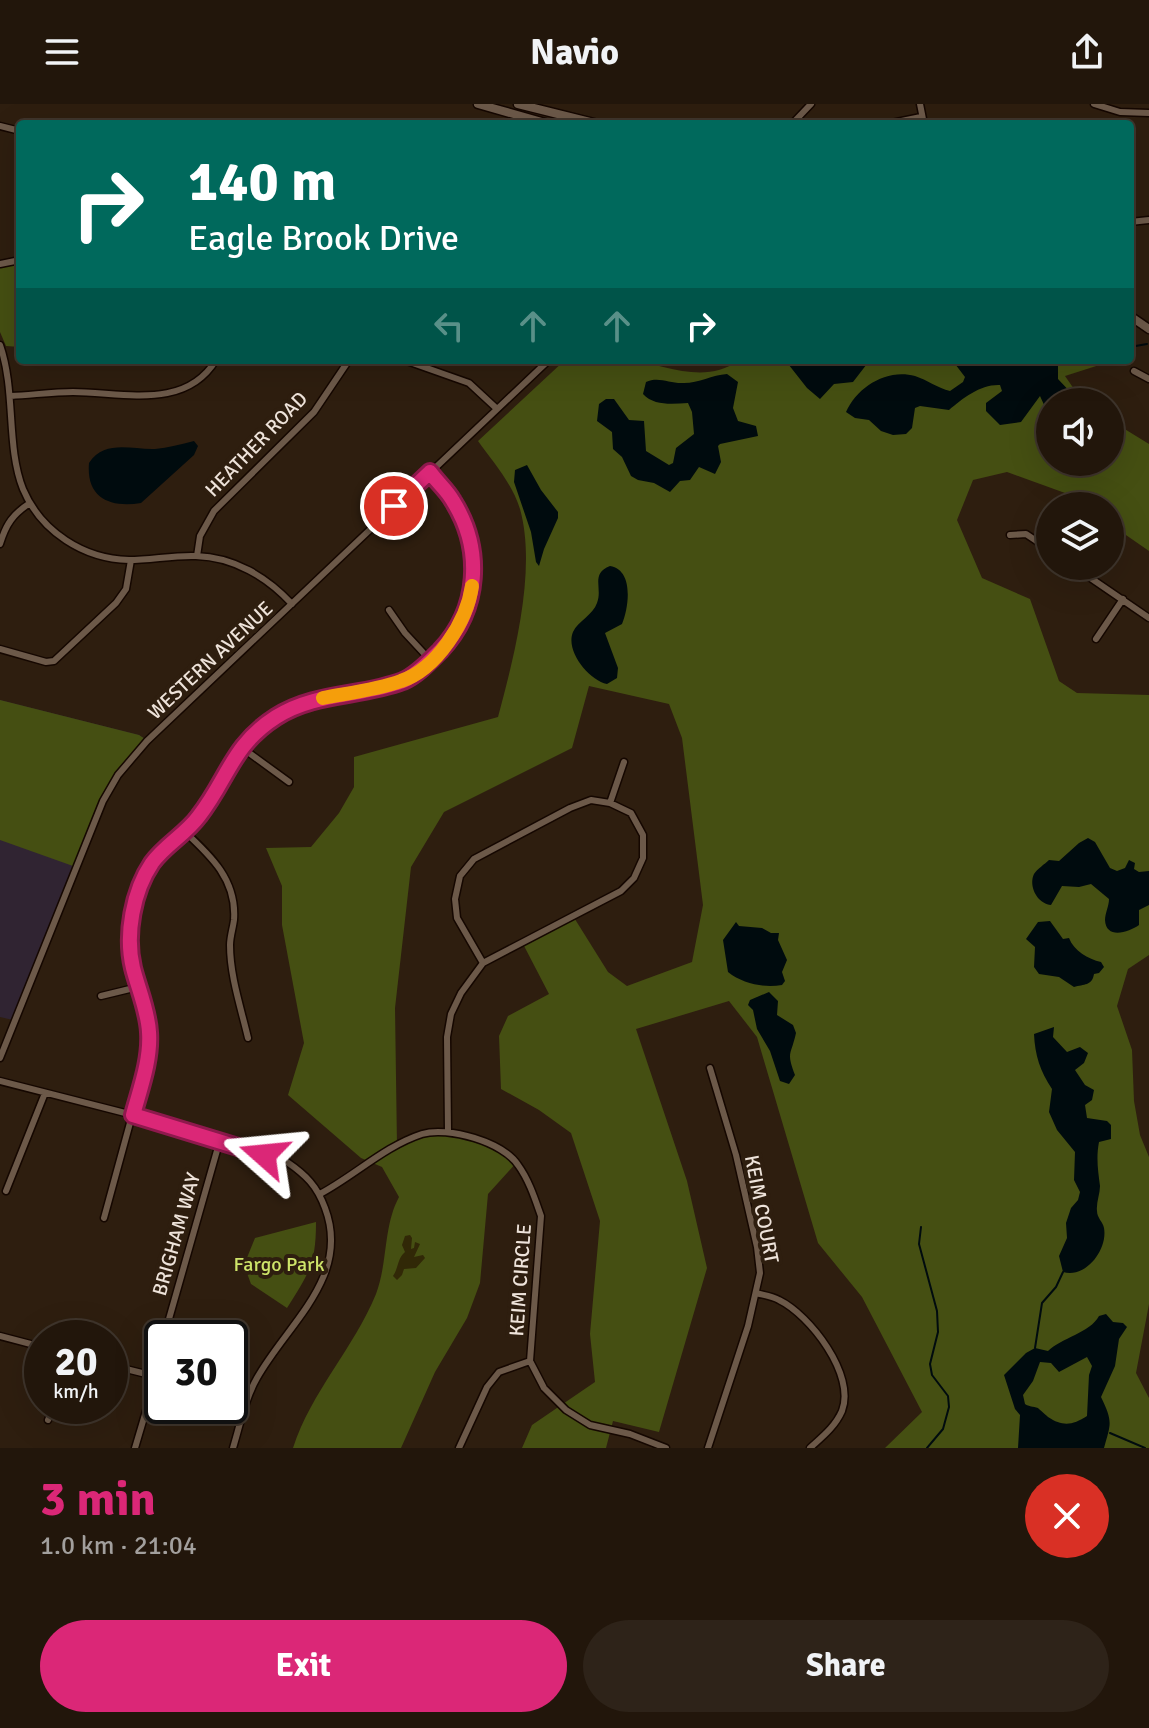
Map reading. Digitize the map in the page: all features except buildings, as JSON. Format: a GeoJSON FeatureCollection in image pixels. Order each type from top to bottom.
{"type":"FeatureCollection","features":[{"type":"Feature","properties":{"kind":"main road"},"geometry":{"type":"LineString","coordinates":[[478,104],[535,120]]}},
{"type":"Feature","properties":{"kind":"main road"},"geometry":{"type":"LineString","coordinates":[[518,104],[572,120]]}},
{"type":"Feature","properties":{"kind":"street"},"geometry":{"type":"LineString","coordinates":[[796,120],[811,104]]}},
{"type":"Feature","properties":{"kind":"street"},"geometry":{"type":"LineString","coordinates":[[1094,104],[1120,112],[1149,113]]}},
{"type":"Feature","properties":{"kind":"street"},"geometry":{"type":"LineString","coordinates":[[0,345],[11,396],[18,475],[30,503],[60,538],[85,551],[110,558],[131,560],[197,556],[224,560],[250,570],[273,585],[292,604]]}},
{"type":"Feature","properties":{"kind":"street"},"geometry":{"type":"LineString","coordinates":[[11,396],[69,392],[150,396],[170,393],[195,383],[212,364]]}},
{"type":"Feature","properties":{"kind":"street","name":"HEATHER ROAD"},"geometry":{"type":"LineString","coordinates":[[197,556],[200,536],[208,519],[314,412],[346,364]]}},
{"type":"Feature","properties":{"kind":"street"},"geometry":{"type":"LineString","coordinates":[[415,364],[469,383],[496,408]]}},
{"type":"Feature","properties":{"kind":"street","name":"WESTERN AVENUE"},"geometry":{"type":"LineString","coordinates":[[0,1058],[103,801],[118,775],[147,741],[545,364]]}},
{"type":"Feature","properties":{"kind":"street"},"geometry":{"type":"LineString","coordinates":[[1134,371],[1149,379]]}},
{"type":"Feature","properties":{"kind":"street"},"geometry":{"type":"LineString","coordinates":[[104,1218],[148,1057],[149,1032],[132,963],[131,934],[136,898],[153,863],[197,819],[241,747],[261,727],[293,707],[405,680],[431,661],[454,637],[469,605],[475,568],[468,532],[453,500],[430,472]]}},
{"type":"Feature","properties":{"kind":"street"},"geometry":{"type":"LineString","coordinates":[[0,544],[5,528],[15,513],[30,503]]}},
{"type":"Feature","properties":{"kind":"street"},"geometry":{"type":"LineString","coordinates":[[1010,535],[1026,534],[1036,541]]}},
{"type":"Feature","properties":{"kind":"street"},"geometry":{"type":"LineString","coordinates":[[0,649],[46,662],[54,661],[116,603],[126,589],[131,560]]}},
{"type":"Feature","properties":{"kind":"street"},"geometry":{"type":"LineString","coordinates":[[1094,580],[1149,618]]}},
{"type":"Feature","properties":{"kind":"street"},"geometry":{"type":"LineString","coordinates":[[1096,639],[1123,599]]}},
{"type":"Feature","properties":{"kind":"street"},"geometry":{"type":"LineString","coordinates":[[389,610],[431,661]]}},
{"type":"Feature","properties":{"kind":"street"},"geometry":{"type":"LineString","coordinates":[[241,747],[289,782]]}},
{"type":"Feature","properties":{"kind":"street"},"geometry":{"type":"LineString","coordinates":[[610,803],[624,762]]}},
{"type":"Feature","properties":{"kind":"street"},"geometry":{"type":"LineString","coordinates":[[448,1131],[447,1037],[451,1014],[461,993],[483,963],[621,891],[634,878],[643,858],[643,835],[631,813],[610,803],[591,800],[474,859],[460,876],[455,899],[457,918],[483,963]]}},
{"type":"Feature","properties":{"kind":"street"},"geometry":{"type":"LineString","coordinates":[[184,831],[218,863],[232,890],[234,918],[229,944],[248,1038]]}},
{"type":"Feature","properties":{"kind":"street"},"geometry":{"type":"LineString","coordinates":[[101,996],[138,987]]}},
{"type":"Feature","properties":{"kind":"street","name":"KEIM COURT"},"geometry":{"type":"LineString","coordinates":[[708,1448],[748,1326],[760,1273],[736,1155],[710,1068]]}},
{"type":"Feature","properties":{"kind":"street"},"geometry":{"type":"LineString","coordinates":[[0,1081],[220,1140],[287,1162],[304,1173],[320,1194],[331,1224],[331,1261],[319,1288],[270,1356],[248,1398]]}},
{"type":"Feature","properties":{"kind":"street"},"geometry":{"type":"LineString","coordinates":[[6,1191],[45,1093]]}},
{"type":"Feature","properties":{"kind":"street","name":"KEIM CIRCLE"},"geometry":{"type":"LineString","coordinates":[[320,1194],[402,1143],[424,1133],[448,1131],[479,1138],[517,1162],[534,1194],[541,1216],[530,1361],[544,1388],[566,1410],[590,1425],[630,1434],[666,1448]]}},
{"type":"Feature","properties":{"kind":"street","name":"BRIGHAM WAY"},"geometry":{"type":"LineString","coordinates":[[169,1320],[220,1140]]}},
{"type":"Feature","properties":{"kind":"street"},"geometry":{"type":"LineString","coordinates":[[756,1293],[779,1299],[799,1313],[819,1336],[843,1375],[843,1408],[833,1427],[810,1448]]}},
{"type":"Feature","properties":{"kind":"street"},"geometry":{"type":"LineString","coordinates":[[0,1336],[24,1342]]}},
{"type":"Feature","properties":{"kind":"street"},"geometry":{"type":"LineString","coordinates":[[459,1448],[487,1387],[499,1372],[530,1361]]}},
{"type":"Feature","properties":{"kind":"street"},"geometry":{"type":"LineString","coordinates":[[135,1448],[144,1421]]}},
{"type":"Feature","properties":{"kind":"street"},"geometry":{"type":"LineString","coordinates":[[233,1448],[240,1424]]}},
{"type":"Feature","properties":{"kind":"shaded area"},"geometry":{"type":"Polygon","coordinates":[[[788,364],[867,364],[853,382],[834,384],[820,399],[788,364]]]}},
{"type":"Feature","properties":{"kind":"shaded area"},"geometry":{"type":"Polygon","coordinates":[[[955,364],[1058,364],[1058,379],[1066,388],[1036,388],[1036,401],[1021,422],[1000,425],[986,411],[986,403],[1002,391],[1000,385],[973,393],[949,410],[915,408],[912,428],[906,434],[893,435],[881,431],[869,420],[855,418],[846,412],[857,395],[884,377],[915,376],[950,391],[965,377],[955,364]]]}},
{"type":"Feature","properties":{"kind":"shaded area"},"geometry":{"type":"Polygon","coordinates":[[[727,374],[738,382],[733,408],[738,421],[756,426],[758,436],[720,444],[721,462],[715,474],[699,467],[690,480],[680,481],[670,492],[631,476],[622,457],[613,449],[612,432],[597,421],[599,404],[606,399],[614,399],[629,420],[644,421],[646,451],[669,465],[673,463],[676,448],[694,434],[692,412],[688,403],[664,403],[647,398],[643,394],[646,382],[690,383],[727,374]]]}},
{"type":"Feature","properties":{"kind":"shaded area"},"geometry":{"type":"Polygon","coordinates":[[[194,441],[198,446],[194,455],[141,503],[110,502],[102,498],[92,485],[89,463],[103,451],[119,447],[160,448],[194,441]]]}},
{"type":"Feature","properties":{"kind":"shaded area"},"geometry":{"type":"Polygon","coordinates":[[[527,465],[558,512],[539,566],[514,482],[515,470],[527,465]]]}},
{"type":"Feature","properties":{"kind":"shaded area"},"geometry":{"type":"Polygon","coordinates":[[[610,566],[623,574],[628,599],[622,624],[605,633],[618,668],[617,678],[607,684],[593,677],[580,664],[571,640],[575,628],[595,607],[600,573],[610,566]]]}},
{"type":"Feature","properties":{"kind":"shaded area"},"geometry":{"type":"Polygon","coordinates":[[[0,700],[145,739],[116,771],[97,805],[13,1020],[0,1017],[0,700]]]}},
{"type":"Feature","properties":{"kind":"shaded area"},"geometry":{"type":"Polygon","coordinates":[[[1088,838],[1095,842],[1110,868],[1117,871],[1125,868],[1129,860],[1135,863],[1134,869],[1139,872],[1149,871],[1149,905],[1139,910],[1139,925],[1135,928],[1119,933],[1109,930],[1105,920],[1109,899],[1091,884],[1062,886],[1051,905],[1042,902],[1035,894],[1032,879],[1037,870],[1049,860],[1059,861],[1088,838]]]}},
{"type":"Feature","properties":{"kind":"shaded area"},"geometry":{"type":"Polygon","coordinates":[[[1050,921],[1063,939],[1069,938],[1082,954],[1101,962],[1104,967],[1094,974],[1089,983],[1074,987],[1059,977],[1039,974],[1034,967],[1035,947],[1026,939],[1038,922],[1050,921]]]}},
{"type":"Feature","properties":{"kind":"shaded area"},"geometry":{"type":"Polygon","coordinates":[[[736,922],[739,926],[779,933],[778,940],[787,960],[782,972],[785,981],[782,985],[754,984],[728,972],[723,940],[736,922]]]}},
{"type":"Feature","properties":{"kind":"shaded area"},"geometry":{"type":"Polygon","coordinates":[[[769,992],[778,1001],[777,1015],[793,1025],[796,1033],[790,1057],[795,1075],[789,1084],[780,1081],[770,1051],[757,1029],[753,1010],[748,1005],[750,1000],[769,992]]]}},
{"type":"Feature","properties":{"kind":"shaded area"},"geometry":{"type":"Polygon","coordinates":[[[1054,1027],[1053,1037],[1067,1052],[1080,1047],[1088,1053],[1084,1063],[1075,1070],[1085,1085],[1094,1090],[1092,1100],[1085,1105],[1087,1118],[1107,1121],[1111,1125],[1111,1139],[1099,1142],[1098,1153],[1100,1186],[1097,1208],[1104,1228],[1102,1245],[1087,1267],[1071,1273],[1063,1272],[1059,1256],[1067,1238],[1066,1223],[1080,1192],[1074,1180],[1075,1152],[1057,1130],[1049,1112],[1052,1089],[1039,1063],[1034,1034],[1054,1027]]]}},
{"type":"Feature","properties":{"kind":"shaded area"},"geometry":{"type":"Polygon","coordinates":[[[1106,1314],[1113,1322],[1123,1323],[1127,1327],[1119,1339],[1115,1366],[1101,1397],[1110,1422],[1104,1448],[1018,1448],[1020,1415],[1015,1409],[1004,1375],[1026,1353],[1035,1348],[1048,1351],[1089,1327],[1099,1316],[1106,1314]],[[1087,1357],[1059,1372],[1051,1363],[1040,1362],[1033,1381],[1023,1395],[1025,1404],[1038,1408],[1058,1422],[1068,1424],[1082,1419],[1087,1416],[1092,1366],[1087,1357]]]}},
{"type":"Feature","properties":{"kind":"green space"},"geometry":{"type":"Polygon","coordinates":[[[16,265],[16,347],[6,346],[0,332],[0,268],[16,265]]]}},
{"type":"Feature","properties":{"kind":"green space"},"geometry":{"type":"Polygon","coordinates":[[[561,364],[652,364],[684,371],[712,372],[732,364],[1102,364],[1065,376],[1073,388],[1036,388],[1036,476],[1124,476],[1124,429],[1149,444],[1149,551],[1124,534],[1124,492],[1062,492],[1007,472],[973,480],[957,520],[982,578],[1030,599],[1059,681],[1077,693],[1149,695],[1149,955],[1128,969],[1117,1006],[1132,1050],[1134,1101],[1140,1135],[1149,1157],[1149,1304],[1136,1373],[1149,1398],[1149,1448],[885,1448],[922,1412],[862,1297],[818,1243],[757,1037],[729,1001],[636,1029],[687,1181],[707,1268],[659,1432],[613,1421],[606,1448],[522,1448],[532,1425],[595,1382],[590,1334],[600,1221],[571,1133],[539,1110],[501,1089],[499,1036],[508,1016],[549,994],[522,942],[573,916],[608,972],[627,986],[692,962],[703,905],[682,738],[669,704],[589,686],[572,748],[444,812],[411,867],[395,1008],[397,1145],[424,1133],[479,1138],[517,1162],[488,1194],[480,1283],[467,1318],[435,1372],[401,1448],[293,1448],[310,1408],[376,1294],[390,1220],[399,1197],[382,1167],[361,1158],[288,1095],[304,1043],[282,925],[282,886],[266,848],[311,847],[339,813],[354,787],[354,757],[498,717],[521,613],[526,559],[520,509],[502,473],[478,441],[561,364]]]}},
{"type":"Feature","properties":{"kind":"green space"},"geometry":{"type":"Polygon","coordinates":[[[0,700],[145,739],[116,771],[97,805],[73,866],[0,840],[0,700]]]}},
{"type":"Feature","properties":{"kind":"green space","name":"Fargo Park"},"geometry":{"type":"Polygon","coordinates":[[[316,1222],[310,1268],[287,1308],[251,1284],[244,1265],[255,1238],[316,1222]]]}},
{"type":"Feature","properties":{"kind":"sand"},"geometry":{"type":"Polygon","coordinates":[[[410,1235],[411,1249],[415,1242],[420,1244],[414,1257],[423,1255],[425,1258],[416,1268],[404,1269],[397,1280],[393,1276],[405,1252],[402,1245],[405,1236],[410,1235]]]}},
{"type":"Feature","properties":{"kind":"waterway"},"geometry":{"type":"LineString","coordinates":[[1134,346],[1147,344]]}},
{"type":"Feature","properties":{"kind":"waterway"},"geometry":{"type":"LineString","coordinates":[[921,1227],[919,1244],[937,1311],[938,1332],[930,1364],[932,1375],[948,1396],[949,1407],[943,1429],[927,1448]]}},
{"type":"Feature","properties":{"kind":"waterway"},"geometry":{"type":"LineString","coordinates":[[1035,1348],[1042,1303],[1056,1287],[1063,1272]]}},
{"type":"Feature","properties":{"kind":"waterway"},"geometry":{"type":"LineString","coordinates":[[1110,1433],[1145,1448]]}},
{"type":"Feature","properties":{"kind":"slow traffic"},"geometry":{"type":"LineString","coordinates":[[323,698],[405,680],[431,661],[454,637],[469,605],[472,586]]}},
{"type":"Feature","properties":{"kind":"route"},"geometry":{"type":"LineString","coordinates":[[264,1155],[133,1115],[148,1057],[149,1032],[132,963],[131,934],[136,898],[153,863],[197,819],[232,759],[261,727],[306,702],[405,680],[431,661],[454,637],[469,605],[475,568],[468,532],[453,500],[430,472],[394,506]]}}]}
